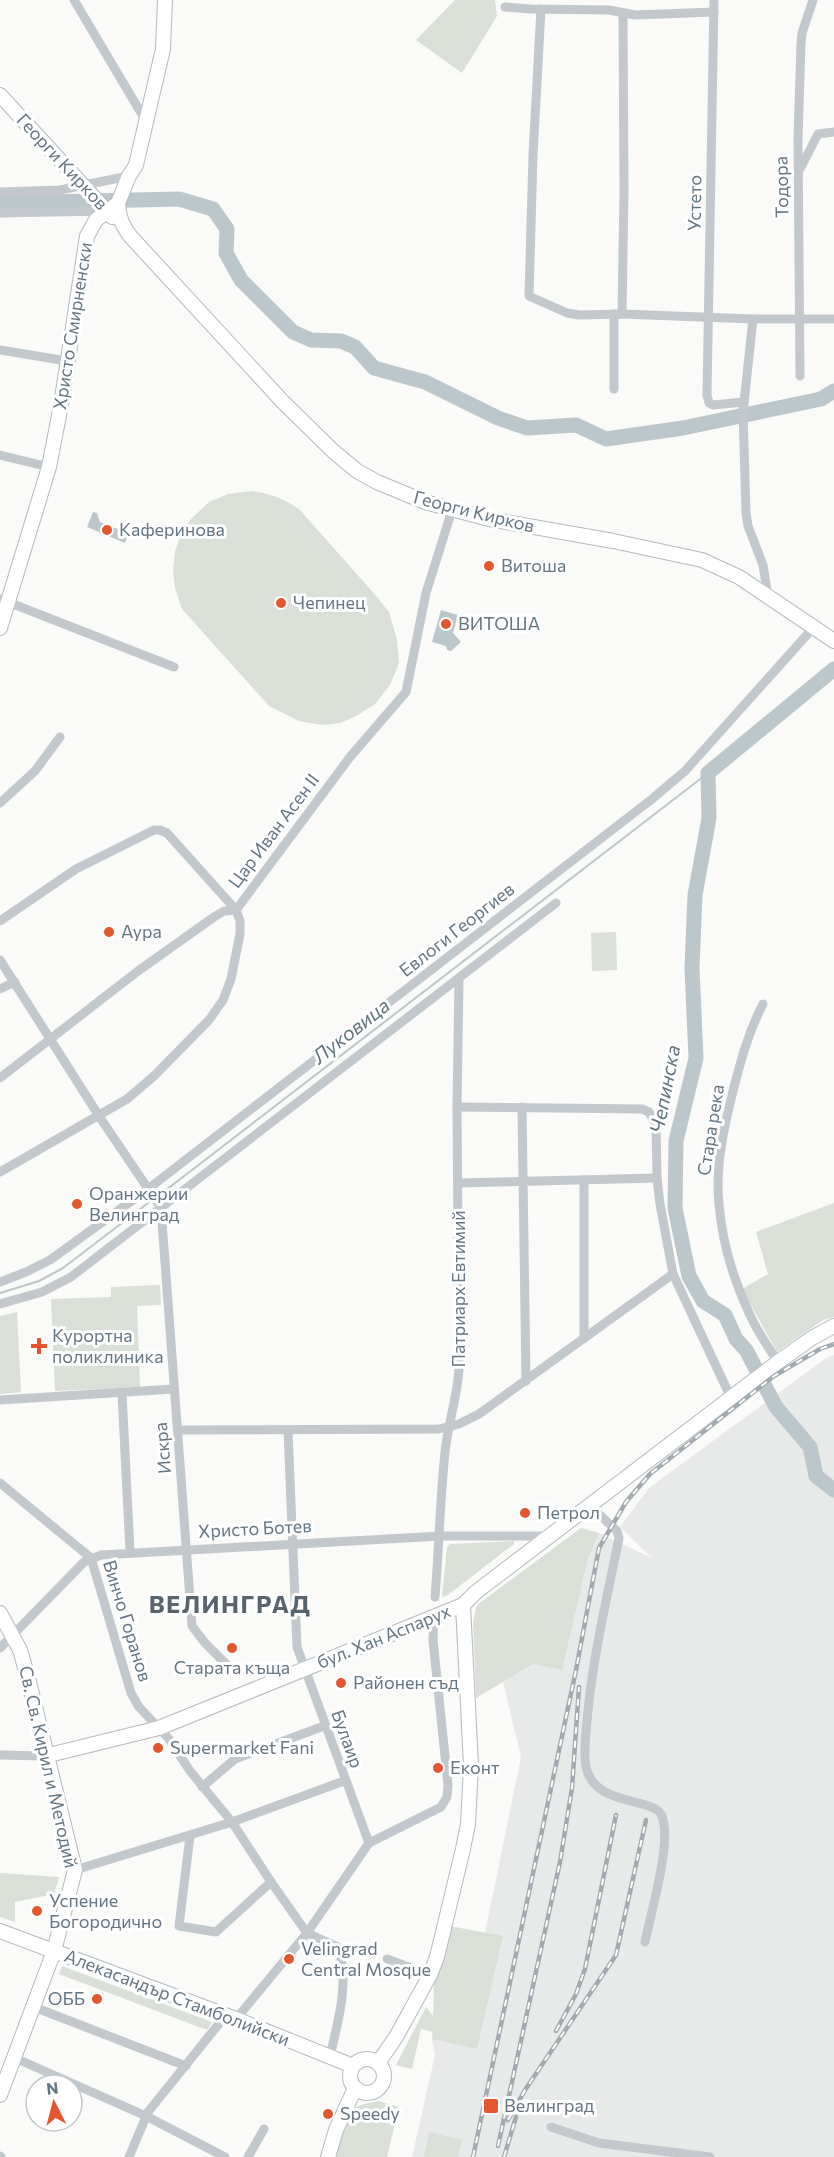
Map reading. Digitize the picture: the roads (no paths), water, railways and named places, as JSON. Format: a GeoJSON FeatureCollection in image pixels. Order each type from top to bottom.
{"type":"FeatureCollection","features":[{"type":"Feature","properties":{"kind":"street"},"geometry":{"type":"LineString","coordinates":[[74,0],[147,123]]}},
{"type":"Feature","properties":{"kind":"street","name":"Христо Смирненски"},"geometry":{"type":"LineString","coordinates":[[0,628],[4,601],[49,467],[87,236],[136,165],[163,49],[165,0]]}},
{"type":"Feature","properties":{"kind":"street","name":"Устето"},"geometry":{"type":"LineString","coordinates":[[714,0],[707,395],[712,405],[743,407]]}},
{"type":"Feature","properties":{"kind":"street","name":"Тодора"},"geometry":{"type":"LineString","coordinates":[[800,376],[798,139],[802,33],[813,0]]}},
{"type":"Feature","properties":{"kind":"street"},"geometry":{"type":"LineString","coordinates":[[505,7],[588,9],[646,15],[714,12]]}},
{"type":"Feature","properties":{"kind":"street"},"geometry":{"type":"LineString","coordinates":[[541,9],[533,154],[529,296],[567,313],[753,319],[834,319]]}},
{"type":"Feature","properties":{"kind":"street"},"geometry":{"type":"LineString","coordinates":[[614,389],[624,204],[622,13]]}},
{"type":"Feature","properties":{"kind":"street","name":"Георги Кирков"},"geometry":{"type":"LineString","coordinates":[[0,95],[88,190],[119,214],[124,229],[283,402],[357,471],[398,492],[452,510],[500,522],[613,541],[702,560],[729,571],[834,641]]}},
{"type":"Feature","properties":{"kind":"street"},"geometry":{"type":"LineString","coordinates":[[799,171],[818,134],[834,132]]}},
{"type":"Feature","properties":{"kind":"street"},"geometry":{"type":"LineString","coordinates":[[0,192],[88,190],[113,178],[126,182]]}},
{"type":"Feature","properties":{"kind":"street"},"geometry":{"type":"LineString","coordinates":[[0,213],[109,207]]}},
{"type":"Feature","properties":{"kind":"street"},"geometry":{"type":"LineString","coordinates":[[753,319],[743,407],[746,513],[748,526],[763,564],[768,597]]}},
{"type":"Feature","properties":{"kind":"street"},"geometry":{"type":"LineString","coordinates":[[0,350],[67,362]]}},
{"type":"Feature","properties":{"kind":"street"},"geometry":{"type":"LineString","coordinates":[[0,455],[49,467]]}},
{"type":"Feature","properties":{"kind":"street","name":"Цар Иван Асен II"},"geometry":{"type":"LineString","coordinates":[[0,1078],[138,971],[214,917],[224,911],[236,910],[350,757],[406,692],[426,593],[452,510]]}},
{"type":"Feature","properties":{"kind":"street"},"geometry":{"type":"LineString","coordinates":[[4,601],[174,667]]}},
{"type":"Feature","properties":{"kind":"street","name":"Евлоги Георгиев"},"geometry":{"type":"LineString","coordinates":[[0,1282],[50,1260],[148,1189],[652,799],[685,771],[813,628]]}},
{"type":"Feature","properties":{"kind":"street"},"geometry":{"type":"LineString","coordinates":[[0,803],[35,771],[60,737]]}},
{"type":"Feature","properties":{"kind":"street"},"geometry":{"type":"LineString","coordinates":[[0,921],[76,869],[154,830],[167,833],[236,910],[240,921],[240,934],[224,1000],[209,1020],[140,1088],[99,1116],[0,1172]]}},
{"type":"Feature","properties":{"kind":"street"},"geometry":{"type":"LineString","coordinates":[[0,1304],[42,1292],[71,1277],[556,903]]}},
{"type":"Feature","properties":{"kind":"street"},"geometry":{"type":"LineString","coordinates":[[0,960],[99,1116],[161,1208]]}},
{"type":"Feature","properties":{"kind":"street","name":"Патриарх Евтимий"},"geometry":{"type":"LineString","coordinates":[[435,1597],[448,1427],[455,1405],[459,1369],[457,1107],[459,980]]}},
{"type":"Feature","properties":{"kind":"street"},"geometry":{"type":"LineString","coordinates":[[0,989],[15,982]]}},
{"type":"Feature","properties":{"kind":"street","name":"Стара река"},"geometry":{"type":"LineString","coordinates":[[763,1004],[749,1030],[730,1104],[719,1167],[719,1204],[728,1253],[738,1287],[773,1366]]}},
{"type":"Feature","properties":{"kind":"street"},"geometry":{"type":"LineString","coordinates":[[457,1107],[642,1109],[649,1112],[656,1125],[657,1178],[673,1274],[730,1398]]}},
{"type":"Feature","properties":{"kind":"street"},"geometry":{"type":"LineString","coordinates":[[522,1107],[526,1381]]}},
{"type":"Feature","properties":{"kind":"street"},"geometry":{"type":"LineString","coordinates":[[459,1183],[657,1178]]}},
{"type":"Feature","properties":{"kind":"street"},"geometry":{"type":"LineString","coordinates":[[584,1180],[584,1338]]}},
{"type":"Feature","properties":{"kind":"street","name":"Искра"},"geometry":{"type":"LineString","coordinates":[[161,1208],[192,1626],[231,1669]]}},
{"type":"Feature","properties":{"kind":"street"},"geometry":{"type":"LineString","coordinates":[[178,1430],[288,1431],[448,1427],[479,1414],[673,1274]]}},
{"type":"Feature","properties":{"kind":"street","name":"бул. Хан Аспарух"},"geometry":{"type":"LineString","coordinates":[[0,1755],[45,1756],[159,1728],[463,1605],[476,1592],[730,1398],[812,1338],[834,1326]]}},
{"type":"Feature","properties":{"kind":"street"},"geometry":{"type":"LineString","coordinates":[[0,1400],[174,1389]]}},
{"type":"Feature","properties":{"kind":"street"},"geometry":{"type":"LineString","coordinates":[[122,1393],[130,1552]]}},
{"type":"Feature","properties":{"kind":"street","name":"Булаир"},"geometry":{"type":"LineString","coordinates":[[288,1431],[297,1647],[344,1781],[369,1843]]}},
{"type":"Feature","properties":{"kind":"street","name":"Винчо Горанов"},"geometry":{"type":"LineString","coordinates":[[0,1483],[91,1558],[131,1693],[139,1707],[159,1728],[202,1787],[232,1822],[307,1933]]}},
{"type":"Feature","properties":{"kind":"street"},"geometry":{"type":"LineString","coordinates":[[589,1505],[617,1531],[619,1538],[590,1691],[585,1745],[586,1769],[602,1790],[625,1800],[651,1807],[659,1811],[662,1818],[663,1857],[645,1942]]}},
{"type":"Feature","properties":{"kind":"street","name":"Христо Ботев"},"geometry":{"type":"LineString","coordinates":[[91,1558],[130,1552],[440,1536],[549,1536]]}},
{"type":"Feature","properties":{"kind":"street"},"geometry":{"type":"LineString","coordinates":[[0,1648],[84,1562],[91,1558]]}},
{"type":"Feature","properties":{"kind":"street"},"geometry":{"type":"LineString","coordinates":[[378,2063],[396,2037],[430,1975],[454,1891],[469,1808],[471,1766],[463,1605]]}},
{"type":"Feature","properties":{"kind":"street","name":"Св. Св. Кирил и Методий"},"geometry":{"type":"LineString","coordinates":[[0,1613],[12,1635],[27,1674],[45,1756],[75,1870],[54,1951],[0,2095]]}},
{"type":"Feature","properties":{"kind":"street"},"geometry":{"type":"LineString","coordinates":[[129,2157],[146,2116],[186,2066],[307,1933],[369,1843],[441,1807],[447,1797],[448,1785],[433,1640],[434,1616]]}},
{"type":"Feature","properties":{"kind":"street"},"geometry":{"type":"LineString","coordinates":[[202,1787],[235,1759],[324,1726]]}},
{"type":"Feature","properties":{"kind":"street"},"geometry":{"type":"LineString","coordinates":[[75,1870],[190,1836],[344,1781]]}},
{"type":"Feature","properties":{"kind":"street"},"geometry":{"type":"LineString","coordinates":[[190,1836],[179,1926],[216,1932],[271,1882]]}},
{"type":"Feature","properties":{"kind":"street","name":"Алекасандър Стамболийски"},"geometry":{"type":"LineString","coordinates":[[0,1931],[231,2017],[352,2066]]}},
{"type":"Feature","properties":{"kind":"street"},"geometry":{"type":"LineString","coordinates":[[307,1933],[338,1947],[341,1956],[343,1992],[330,2056]]}},
{"type":"Feature","properties":{"kind":"street"},"geometry":{"type":"LineString","coordinates":[[387,1959],[430,1975]]}},
{"type":"Feature","properties":{"kind":"street"},"geometry":{"type":"LineString","coordinates":[[34,2007],[186,2066]]}},
{"type":"Feature","properties":{"kind":"street"},"geometry":{"type":"LineString","coordinates":[[15,2058],[146,2116],[225,2157]]}},
{"type":"Feature","properties":{"kind":"street"},"geometry":{"type":"LineString","coordinates":[[362,2059],[378,2063],[383,2069],[382,2084],[376,2090],[369,2092],[362,2092],[355,2088],[350,2078],[352,2066],[362,2059]]}},
{"type":"Feature","properties":{"kind":"street"},"geometry":{"type":"LineString","coordinates":[[328,2157],[336,2130],[355,2088]]}},
{"type":"Feature","properties":{"kind":"street"},"geometry":{"type":"LineString","coordinates":[[551,2127],[599,2143],[710,2157]]}},
{"type":"Feature","properties":{"kind":"street"},"geometry":{"type":"LineString","coordinates":[[248,2157],[264,2129]]}},
{"type":"Feature","properties":{"kind":"waterway"},"geometry":{"type":"LineString","coordinates":[[0,203],[179,199],[213,209],[227,229],[226,253],[241,280],[293,332],[311,340],[341,341],[355,347],[374,368],[425,382],[498,418],[527,428],[576,425],[606,439],[683,428],[821,399],[834,391]]}},
{"type":"Feature","properties":{"kind":"waterway","name":"Чепинска"},"geometry":{"type":"LineString","coordinates":[[834,669],[708,773],[709,818],[695,895],[692,968],[696,1058],[676,1141],[675,1208],[689,1276],[703,1301],[725,1315],[736,1339],[746,1350],[776,1407],[810,1447],[816,1476],[834,1490]]}},
{"type":"Feature","properties":{"kind":"waterway","name":"Луковица"},"geometry":{"type":"LineString","coordinates":[[157,1197],[708,773]]}},
{"type":"Feature","properties":{"kind":"waterway","name":"Луковица"},"geometry":{"type":"LineString","coordinates":[[0,1293],[39,1281],[63,1268],[152,1200]]}},
{"type":"Feature","properties":{"kind":"railway"},"geometry":{"type":"LineString","coordinates":[[473,2157],[576,1670],[599,1548],[626,1502],[650,1474],[774,1376],[820,1349],[834,1344]]}},
{"type":"Feature","properties":{"kind":"railway"},"geometry":{"type":"LineString","coordinates":[[498,2146],[560,1862],[572,1788],[579,1687]]}},
{"type":"Feature","properties":{"kind":"railway"},"geometry":{"type":"LineString","coordinates":[[556,2031],[576,1994],[585,1969],[616,1815]]}},
{"type":"Feature","properties":{"kind":"railway"},"geometry":{"type":"LineString","coordinates":[[508,2120],[525,2090],[616,1955],[646,1820]]}},
{"type":"Feature","properties":{"kind":"railway"},"geometry":{"type":"LineString","coordinates":[[504,2157],[516,2117]]}},
{"type":"Feature","properties":{"kind":"place","name":"Каферинова"},"geometry":{"type":"Point","coordinates":[107,530]}},
{"type":"Feature","properties":{"kind":"place","name":"Витоша"},"geometry":{"type":"Point","coordinates":[489,566]}},
{"type":"Feature","properties":{"kind":"place","name":"Чепинец"},"geometry":{"type":"Point","coordinates":[281,603]}},
{"type":"Feature","properties":{"kind":"place","name":"ВИТОША"},"geometry":{"type":"Point","coordinates":[446,624]}},
{"type":"Feature","properties":{"kind":"place","name":"Аура"},"geometry":{"type":"Point","coordinates":[109,932]}},
{"type":"Feature","properties":{"kind":"place","name":"Оранжерии Велинград"},"geometry":{"type":"Point","coordinates":[77,1204]}},
{"type":"Feature","properties":{"kind":"place","name":"Курортна поликлиника"},"geometry":{"type":"Point","coordinates":[39,1346]}},
{"type":"Feature","properties":{"kind":"place","name":"Петрол"},"geometry":{"type":"Point","coordinates":[525,1513]}},
{"type":"Feature","properties":{"kind":"place","name":"Старата къща"},"geometry":{"type":"Point","coordinates":[232,1648]}},
{"type":"Feature","properties":{"kind":"place","name":"Районен съд"},"geometry":{"type":"Point","coordinates":[341,1683]}},
{"type":"Feature","properties":{"kind":"place","name":"Supermarket Fani"},"geometry":{"type":"Point","coordinates":[158,1748]}},
{"type":"Feature","properties":{"kind":"place","name":"Еконт"},"geometry":{"type":"Point","coordinates":[438,1768]}},
{"type":"Feature","properties":{"kind":"place","name":"Успение Богородично"},"geometry":{"type":"Point","coordinates":[37,1911]}},
{"type":"Feature","properties":{"kind":"place","name":"Velingrad Central Mosque"},"geometry":{"type":"Point","coordinates":[289,1959]}},
{"type":"Feature","properties":{"kind":"place","name":"ОББ"},"geometry":{"type":"Point","coordinates":[97,1999]}},
{"type":"Feature","properties":{"kind":"place","name":"Велинград"},"geometry":{"type":"Point","coordinates":[491,2106]}},
{"type":"Feature","properties":{"kind":"place","name":"Speedy"},"geometry":{"type":"Point","coordinates":[328,2114]}},
{"type":"Feature","properties":{"kind":"district","name":"ВЕЛИНГРАД"},"geometry":{"type":"Point","coordinates":[230,1605]}}]}
